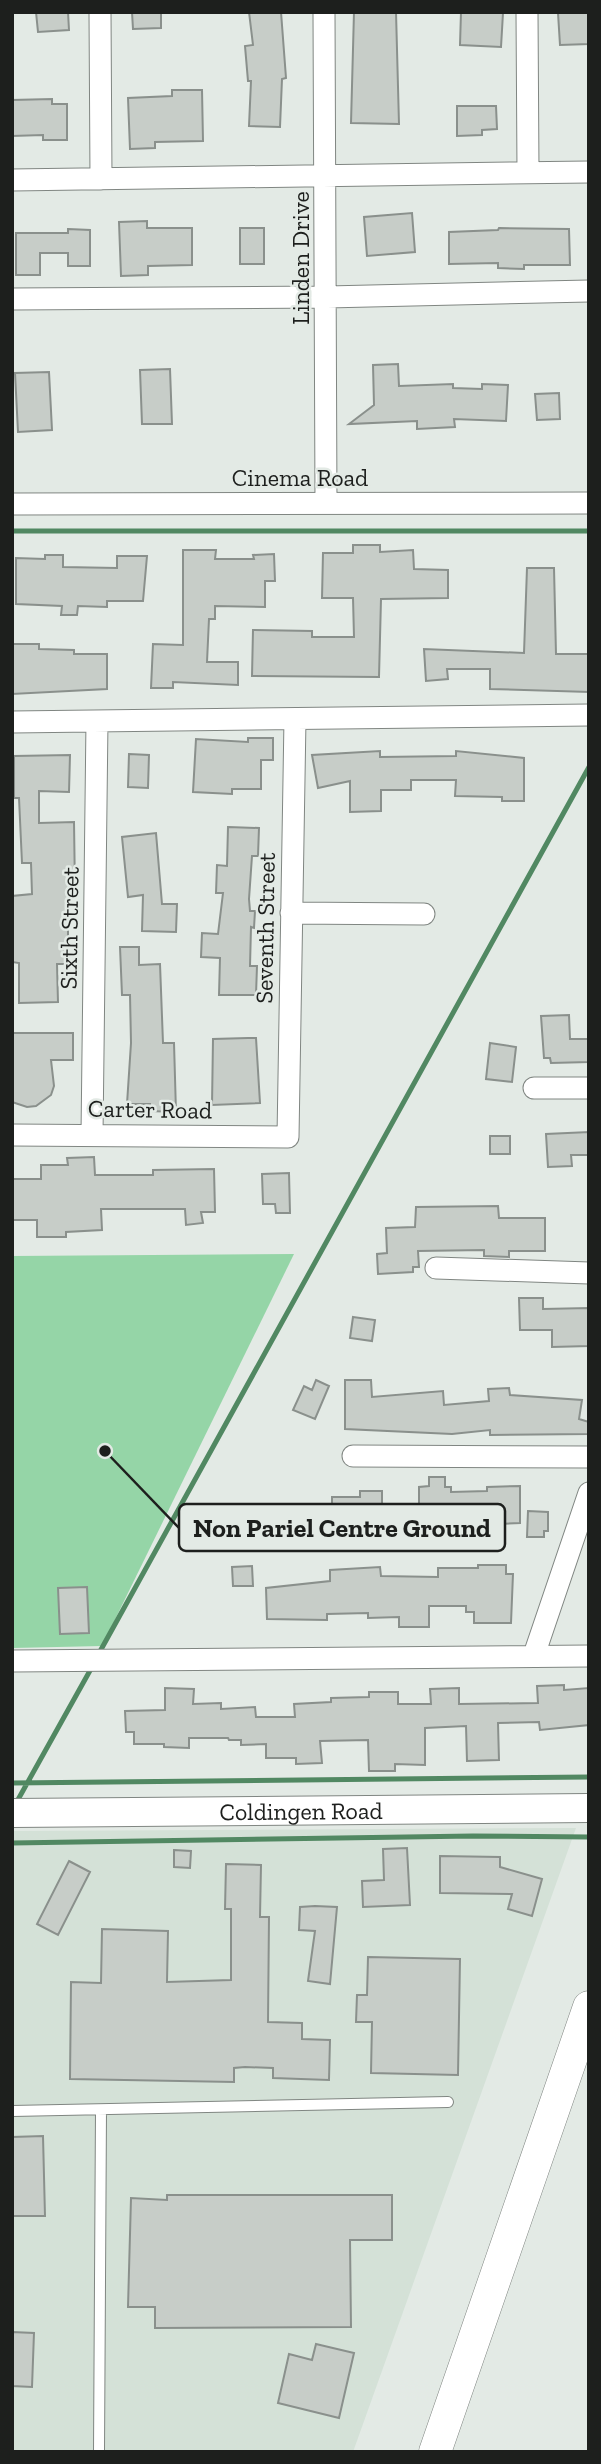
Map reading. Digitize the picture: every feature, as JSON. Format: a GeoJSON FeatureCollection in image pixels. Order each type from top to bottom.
{"type":"FeatureCollection","features":[{"type":"Feature","properties":{"kind":"main road"},"geometry":{"type":"LineString","coordinates":[[435,2452],[589,2007]]}},
{"type":"Feature","properties":{"kind":"street"},"geometry":{"type":"LineString","coordinates":[[100,12],[101,178]]}},
{"type":"Feature","properties":{"kind":"street","name":"Linden Drive"},"geometry":{"type":"LineString","coordinates":[[324,12],[326,503]]}},
{"type":"Feature","properties":{"kind":"street"},"geometry":{"type":"LineString","coordinates":[[527,12],[528,172]]}},
{"type":"Feature","properties":{"kind":"street"},"geometry":{"type":"LineString","coordinates":[[12,180],[589,172]]}},
{"type":"Feature","properties":{"kind":"street"},"geometry":{"type":"LineString","coordinates":[[12,299],[327,298],[589,291]]}},
{"type":"Feature","properties":{"kind":"street","name":"Cinema Road"},"geometry":{"type":"LineString","coordinates":[[12,504],[589,503]]}},
{"type":"Feature","properties":{"kind":"street"},"geometry":{"type":"LineString","coordinates":[[12,722],[589,715]]}},
{"type":"Feature","properties":{"kind":"street","name":"Seventh Street"},"geometry":{"type":"LineString","coordinates":[[288,1137],[295,719]]}},
{"type":"Feature","properties":{"kind":"street","name":"Sixth Street"},"geometry":{"type":"LineString","coordinates":[[92,1135],[97,721]]}},
{"type":"Feature","properties":{"kind":"street"},"geometry":{"type":"LineString","coordinates":[[291,913],[424,914]]}},
{"type":"Feature","properties":{"kind":"street"},"geometry":{"type":"LineString","coordinates":[[534,1088],[589,1088]]}},
{"type":"Feature","properties":{"kind":"street","name":"Carter Road"},"geometry":{"type":"LineString","coordinates":[[12,1135],[288,1137]]}},
{"type":"Feature","properties":{"kind":"street"},"geometry":{"type":"LineString","coordinates":[[436,1268],[589,1273]]}},
{"type":"Feature","properties":{"kind":"street"},"geometry":{"type":"LineString","coordinates":[[354,1456],[589,1457]]}},
{"type":"Feature","properties":{"kind":"street"},"geometry":{"type":"LineString","coordinates":[[534,1655],[589,1493]]}},
{"type":"Feature","properties":{"kind":"street"},"geometry":{"type":"LineString","coordinates":[[12,1661],[589,1656]]}},
{"type":"Feature","properties":{"kind":"street","name":"Coldingen Road"},"geometry":{"type":"LineString","coordinates":[[12,1813],[589,1808]]}},
{"type":"Feature","properties":{"kind":"lane"},"geometry":{"type":"LineString","coordinates":[[12,2111],[448,2102]]}},
{"type":"Feature","properties":{"kind":"lane"},"geometry":{"type":"LineString","coordinates":[[99,2452],[101,2110]]}},
{"type":"Feature","properties":{"kind":"shaded area"},"geometry":{"type":"Polygon","coordinates":[[[576,1828],[353,2452],[12,2452],[12,1831],[576,1828]]]}},
{"type":"Feature","properties":{"kind":"green space"},"geometry":{"type":"Polygon","coordinates":[[[294,1254],[102,1646],[12,1648],[12,1256],[294,1254]]]}},
{"type":"Feature","properties":{"kind":"building"},"geometry":{"type":"Polygon","coordinates":[[[36,12],[68,12],[69,30],[38,32],[36,12]]]}},
{"type":"Feature","properties":{"kind":"building"},"geometry":{"type":"Polygon","coordinates":[[[132,12],[161,12],[161,28],[133,29],[132,12]]]}},
{"type":"Feature","properties":{"kind":"building"},"geometry":{"type":"Polygon","coordinates":[[[249,12],[281,12],[286,78],[282,79],[280,127],[249,126],[251,81],[248,81],[245,46],[253,45],[249,12]]]}},
{"type":"Feature","properties":{"kind":"building"},"geometry":{"type":"Polygon","coordinates":[[[354,12],[396,12],[399,124],[351,123],[354,12]]]}},
{"type":"Feature","properties":{"kind":"building"},"geometry":{"type":"Polygon","coordinates":[[[461,12],[503,13],[501,47],[460,45],[461,12]]]}},
{"type":"Feature","properties":{"kind":"building"},"geometry":{"type":"Polygon","coordinates":[[[589,12],[589,44],[560,45],[558,13],[589,12]]]}},
{"type":"Feature","properties":{"kind":"building"},"geometry":{"type":"Polygon","coordinates":[[[172,90],[202,90],[203,141],[155,142],[155,148],[130,149],[128,98],[172,96],[172,90]]]}},
{"type":"Feature","properties":{"kind":"building"},"geometry":{"type":"Polygon","coordinates":[[[52,99],[52,104],[67,104],[67,140],[43,140],[43,135],[12,136],[12,100],[52,99]]]}},
{"type":"Feature","properties":{"kind":"building"},"geometry":{"type":"Polygon","coordinates":[[[457,106],[496,106],[497,129],[482,130],[482,135],[457,136],[457,106]]]}},
{"type":"Feature","properties":{"kind":"building"},"geometry":{"type":"Polygon","coordinates":[[[412,213],[415,252],[367,256],[364,217],[412,213]]]}},
{"type":"Feature","properties":{"kind":"building"},"geometry":{"type":"Polygon","coordinates":[[[147,221],[147,228],[192,228],[192,265],[148,266],[148,275],[121,276],[119,222],[147,221]]]}},
{"type":"Feature","properties":{"kind":"building"},"geometry":{"type":"Polygon","coordinates":[[[240,228],[264,228],[264,264],[240,264],[240,228]]]}},
{"type":"Feature","properties":{"kind":"building"},"geometry":{"type":"Polygon","coordinates":[[[499,228],[569,229],[570,265],[524,265],[524,269],[498,268],[498,263],[449,264],[449,232],[499,228]]]}},
{"type":"Feature","properties":{"kind":"building"},"geometry":{"type":"Polygon","coordinates":[[[68,229],[90,230],[90,266],[68,266],[68,253],[40,253],[40,275],[16,275],[16,233],[68,233],[68,229]]]}},
{"type":"Feature","properties":{"kind":"building"},"geometry":{"type":"Polygon","coordinates":[[[398,364],[399,386],[453,384],[453,388],[482,389],[482,384],[508,385],[506,421],[454,419],[455,427],[417,429],[417,421],[349,424],[374,405],[373,365],[398,364]]]}},
{"type":"Feature","properties":{"kind":"building"},"geometry":{"type":"Polygon","coordinates":[[[170,369],[172,424],[142,424],[140,370],[170,369]]]}},
{"type":"Feature","properties":{"kind":"building"},"geometry":{"type":"Polygon","coordinates":[[[49,372],[52,430],[18,432],[15,373],[49,372]]]}},
{"type":"Feature","properties":{"kind":"building"},"geometry":{"type":"Polygon","coordinates":[[[559,393],[560,419],[537,420],[535,394],[559,393]]]}},
{"type":"Feature","properties":{"kind":"building"},"geometry":{"type":"Polygon","coordinates":[[[353,545],[380,545],[380,552],[413,550],[414,569],[448,570],[448,598],[381,599],[379,677],[252,676],[253,630],[312,631],[312,637],[354,637],[353,598],[322,598],[323,553],[353,553],[353,545]]]}},
{"type":"Feature","properties":{"kind":"building"},"geometry":{"type":"Polygon","coordinates":[[[183,550],[216,550],[215,559],[254,559],[253,555],[274,554],[275,581],[265,581],[265,607],[215,606],[215,619],[209,619],[207,662],[238,662],[238,685],[173,682],[173,688],[151,688],[153,644],[183,645],[183,550]]]}},
{"type":"Feature","properties":{"kind":"building"},"geometry":{"type":"Polygon","coordinates":[[[45,555],[63,555],[63,567],[117,568],[117,556],[147,556],[143,601],[107,601],[107,607],[78,606],[77,615],[61,615],[62,606],[16,604],[16,558],[45,559],[45,555]]]}},
{"type":"Feature","properties":{"kind":"building"},"geometry":{"type":"Polygon","coordinates":[[[527,568],[554,568],[556,654],[589,654],[589,692],[490,689],[490,669],[447,669],[448,679],[426,681],[424,649],[524,653],[527,568]]]}},
{"type":"Feature","properties":{"kind":"building"},"geometry":{"type":"Polygon","coordinates":[[[12,644],[39,644],[39,649],[74,650],[74,654],[107,654],[107,689],[12,694],[12,644]]]}},
{"type":"Feature","properties":{"kind":"building"},"geometry":{"type":"Polygon","coordinates":[[[248,738],[273,738],[273,760],[261,760],[261,789],[232,789],[232,794],[193,792],[196,739],[248,742],[248,738]]]}},
{"type":"Feature","properties":{"kind":"building"},"geometry":{"type":"Polygon","coordinates":[[[380,751],[380,757],[456,756],[456,751],[524,758],[524,801],[502,801],[502,797],[455,796],[456,780],[411,780],[411,790],[381,790],[381,811],[350,812],[350,781],[318,788],[312,755],[380,751]]]}},
{"type":"Feature","properties":{"kind":"building"},"geometry":{"type":"Polygon","coordinates":[[[129,754],[149,755],[148,788],[128,787],[129,754]]]}},
{"type":"Feature","properties":{"kind":"building"},"geometry":{"type":"Polygon","coordinates":[[[70,755],[69,792],[39,791],[39,823],[74,822],[75,891],[70,891],[68,898],[68,964],[57,964],[58,1002],[19,1003],[19,963],[12,962],[12,896],[32,894],[31,863],[22,863],[19,798],[14,798],[14,756],[70,755]]]}},
{"type":"Feature","properties":{"kind":"building"},"geometry":{"type":"Polygon","coordinates":[[[228,827],[259,828],[258,856],[252,856],[249,899],[250,911],[255,911],[254,928],[251,927],[250,966],[257,966],[256,995],[219,995],[220,958],[201,957],[202,933],[218,934],[223,893],[216,893],[217,865],[227,866],[228,827]]]}},
{"type":"Feature","properties":{"kind":"building"},"geometry":{"type":"Polygon","coordinates":[[[156,833],[162,904],[177,904],[176,932],[142,931],[143,895],[128,897],[122,837],[156,833]]]}},
{"type":"Feature","properties":{"kind":"building"},"geometry":{"type":"Polygon","coordinates":[[[120,947],[139,947],[139,965],[160,964],[163,1043],[174,1043],[176,1112],[150,1111],[150,1104],[127,1104],[131,1043],[130,995],[122,995],[120,947]]]}},
{"type":"Feature","properties":{"kind":"building"},"geometry":{"type":"Polygon","coordinates":[[[569,1015],[570,1039],[589,1039],[589,1062],[551,1063],[550,1058],[544,1058],[541,1016],[569,1015]]]}},
{"type":"Feature","properties":{"kind":"building"},"geometry":{"type":"Polygon","coordinates":[[[12,1033],[73,1033],[73,1060],[51,1060],[54,1086],[51,1095],[36,1106],[27,1107],[12,1102],[12,1033]]]}},
{"type":"Feature","properties":{"kind":"building"},"geometry":{"type":"Polygon","coordinates":[[[256,1038],[260,1103],[212,1105],[213,1039],[256,1038]]]}},
{"type":"Feature","properties":{"kind":"building"},"geometry":{"type":"Polygon","coordinates":[[[490,1043],[516,1047],[512,1082],[486,1079],[490,1043]]]}},
{"type":"Feature","properties":{"kind":"building"},"geometry":{"type":"Polygon","coordinates":[[[589,1132],[589,1155],[571,1155],[572,1166],[548,1167],[546,1134],[589,1132]]]}},
{"type":"Feature","properties":{"kind":"building"},"geometry":{"type":"Polygon","coordinates":[[[490,1136],[510,1136],[510,1154],[490,1154],[490,1136]]]}},
{"type":"Feature","properties":{"kind":"building"},"geometry":{"type":"Polygon","coordinates":[[[94,1157],[95,1175],[153,1175],[153,1170],[214,1169],[215,1212],[201,1212],[203,1223],[186,1225],[185,1209],[101,1209],[102,1230],[66,1232],[66,1237],[37,1237],[37,1220],[12,1220],[12,1179],[41,1179],[41,1165],[68,1165],[67,1158],[94,1157]]]}},
{"type":"Feature","properties":{"kind":"building"},"geometry":{"type":"Polygon","coordinates":[[[289,1173],[290,1213],[276,1213],[275,1204],[263,1204],[262,1174],[289,1173]]]}},
{"type":"Feature","properties":{"kind":"building"},"geometry":{"type":"Polygon","coordinates":[[[498,1206],[499,1218],[545,1218],[545,1251],[509,1251],[509,1257],[484,1256],[484,1250],[418,1251],[419,1267],[413,1267],[413,1272],[378,1274],[377,1254],[387,1253],[386,1228],[415,1227],[416,1207],[498,1206]]]}},
{"type":"Feature","properties":{"kind":"building"},"geometry":{"type":"Polygon","coordinates":[[[519,1298],[543,1298],[543,1309],[589,1308],[589,1346],[552,1347],[552,1330],[520,1330],[519,1298]]]}},
{"type":"Feature","properties":{"kind":"building"},"geometry":{"type":"Polygon","coordinates":[[[353,1317],[375,1320],[372,1341],[350,1338],[353,1317]]]}},
{"type":"Feature","properties":{"kind":"building"},"geometry":{"type":"Polygon","coordinates":[[[316,1380],[329,1386],[315,1419],[293,1410],[304,1386],[312,1390],[316,1380]]]}},
{"type":"Feature","properties":{"kind":"building"},"geometry":{"type":"Polygon","coordinates":[[[345,1380],[371,1380],[372,1397],[443,1391],[444,1405],[489,1401],[488,1389],[509,1388],[510,1395],[582,1400],[579,1419],[589,1422],[589,1434],[490,1435],[490,1430],[452,1434],[345,1429],[345,1380]]]}},
{"type":"Feature","properties":{"kind":"building"},"geometry":{"type":"Polygon","coordinates":[[[429,1477],[445,1477],[445,1487],[451,1487],[451,1492],[487,1491],[487,1487],[520,1486],[520,1523],[451,1526],[451,1540],[419,1540],[419,1487],[429,1486],[429,1477]]]}},
{"type":"Feature","properties":{"kind":"building"},"geometry":{"type":"Polygon","coordinates":[[[360,1491],[382,1491],[382,1515],[370,1515],[370,1528],[332,1528],[332,1497],[360,1497],[360,1491]]]}},
{"type":"Feature","properties":{"kind":"building"},"geometry":{"type":"Polygon","coordinates":[[[528,1511],[548,1512],[548,1531],[544,1531],[544,1537],[527,1537],[528,1511]]]}},
{"type":"Feature","properties":{"kind":"building"},"geometry":{"type":"Polygon","coordinates":[[[478,1565],[506,1565],[506,1574],[513,1574],[511,1623],[474,1623],[474,1612],[466,1612],[466,1606],[429,1606],[429,1627],[399,1627],[399,1617],[368,1618],[368,1613],[327,1614],[327,1620],[267,1619],[266,1588],[330,1581],[330,1570],[380,1567],[381,1576],[438,1577],[438,1568],[478,1568],[478,1565]]]}},
{"type":"Feature","properties":{"kind":"building"},"geometry":{"type":"Polygon","coordinates":[[[252,1566],[253,1586],[233,1586],[232,1567],[252,1566]]]}},
{"type":"Feature","properties":{"kind":"building"},"geometry":{"type":"Polygon","coordinates":[[[87,1587],[89,1633],[60,1634],[58,1588],[87,1587]]]}},
{"type":"Feature","properties":{"kind":"building"},"geometry":{"type":"Polygon","coordinates":[[[564,1685],[564,1690],[589,1688],[589,1725],[540,1730],[539,1722],[498,1723],[499,1760],[467,1761],[466,1726],[425,1728],[425,1765],[395,1764],[395,1771],[369,1771],[368,1740],[320,1741],[322,1763],[296,1764],[296,1758],[266,1758],[266,1744],[241,1745],[241,1740],[228,1738],[189,1738],[189,1748],[164,1747],[164,1744],[134,1744],[134,1732],[126,1732],[125,1711],[165,1710],[165,1688],[194,1689],[193,1704],[221,1703],[221,1709],[255,1707],[256,1717],[295,1717],[294,1704],[331,1702],[331,1698],[369,1697],[369,1692],[398,1692],[398,1704],[431,1704],[430,1689],[459,1688],[459,1704],[538,1703],[537,1686],[564,1685]]]}},
{"type":"Feature","properties":{"kind":"building"},"geometry":{"type":"Polygon","coordinates":[[[407,1848],[410,1905],[363,1907],[362,1881],[384,1880],[383,1849],[407,1848]]]}},
{"type":"Feature","properties":{"kind":"building"},"geometry":{"type":"Polygon","coordinates":[[[174,1850],[191,1851],[190,1868],[174,1867],[174,1850]]]}},
{"type":"Feature","properties":{"kind":"building"},"geometry":{"type":"Polygon","coordinates":[[[440,1856],[500,1857],[500,1867],[542,1879],[532,1916],[508,1909],[512,1894],[440,1893],[440,1856]]]}},
{"type":"Feature","properties":{"kind":"building"},"geometry":{"type":"Polygon","coordinates":[[[69,1861],[90,1872],[58,1935],[37,1924],[69,1861]]]}},
{"type":"Feature","properties":{"kind":"building"},"geometry":{"type":"Polygon","coordinates":[[[226,1864],[261,1865],[260,1917],[269,1917],[268,2022],[302,2023],[302,2039],[330,2040],[329,2080],[273,2078],[273,2068],[245,2067],[234,2068],[234,2082],[70,2079],[71,1982],[101,1983],[102,1929],[168,1931],[167,1982],[231,1980],[231,1909],[225,1909],[226,1864]]]}},
{"type":"Feature","properties":{"kind":"building"},"geometry":{"type":"Polygon","coordinates":[[[300,1907],[337,1907],[330,1984],[308,1981],[315,1931],[299,1930],[300,1907]]]}},
{"type":"Feature","properties":{"kind":"building"},"geometry":{"type":"Polygon","coordinates":[[[368,1957],[460,1959],[458,2075],[371,2073],[372,2022],[356,2022],[357,1995],[367,1995],[368,1957]]]}},
{"type":"Feature","properties":{"kind":"building"},"geometry":{"type":"Polygon","coordinates":[[[43,2136],[45,2216],[12,2216],[12,2137],[43,2136]]]}},
{"type":"Feature","properties":{"kind":"building"},"geometry":{"type":"Polygon","coordinates":[[[167,2195],[392,2195],[392,2240],[350,2240],[351,2327],[155,2328],[155,2307],[128,2307],[131,2198],[167,2200],[167,2195]]]}},
{"type":"Feature","properties":{"kind":"building"},"geometry":{"type":"Polygon","coordinates":[[[12,2332],[34,2333],[32,2387],[12,2386],[12,2332]]]}},
{"type":"Feature","properties":{"kind":"building"},"geometry":{"type":"Polygon","coordinates":[[[316,2344],[354,2353],[339,2418],[278,2403],[289,2354],[312,2360],[316,2344]]]}},
{"type":"Feature","properties":{"kind":"waterway"},"geometry":{"type":"LineString","coordinates":[[12,531],[589,531]]}},
{"type":"Feature","properties":{"kind":"waterway"},"geometry":{"type":"LineString","coordinates":[[98,1655],[589,767]]}},
{"type":"Feature","properties":{"kind":"waterway"},"geometry":{"type":"LineString","coordinates":[[15,1805],[92,1667]]}},
{"type":"Feature","properties":{"kind":"waterway"},"geometry":{"type":"LineString","coordinates":[[12,1783],[589,1777]]}},
{"type":"Feature","properties":{"kind":"waterway"},"geometry":{"type":"LineString","coordinates":[[12,1843],[473,1836],[589,1837]]}},
{"type":"Feature","properties":{"kind":"place","name":"Non Pariel Centre Ground"},"geometry":{"type":"Point","coordinates":[105,1451]}}]}
